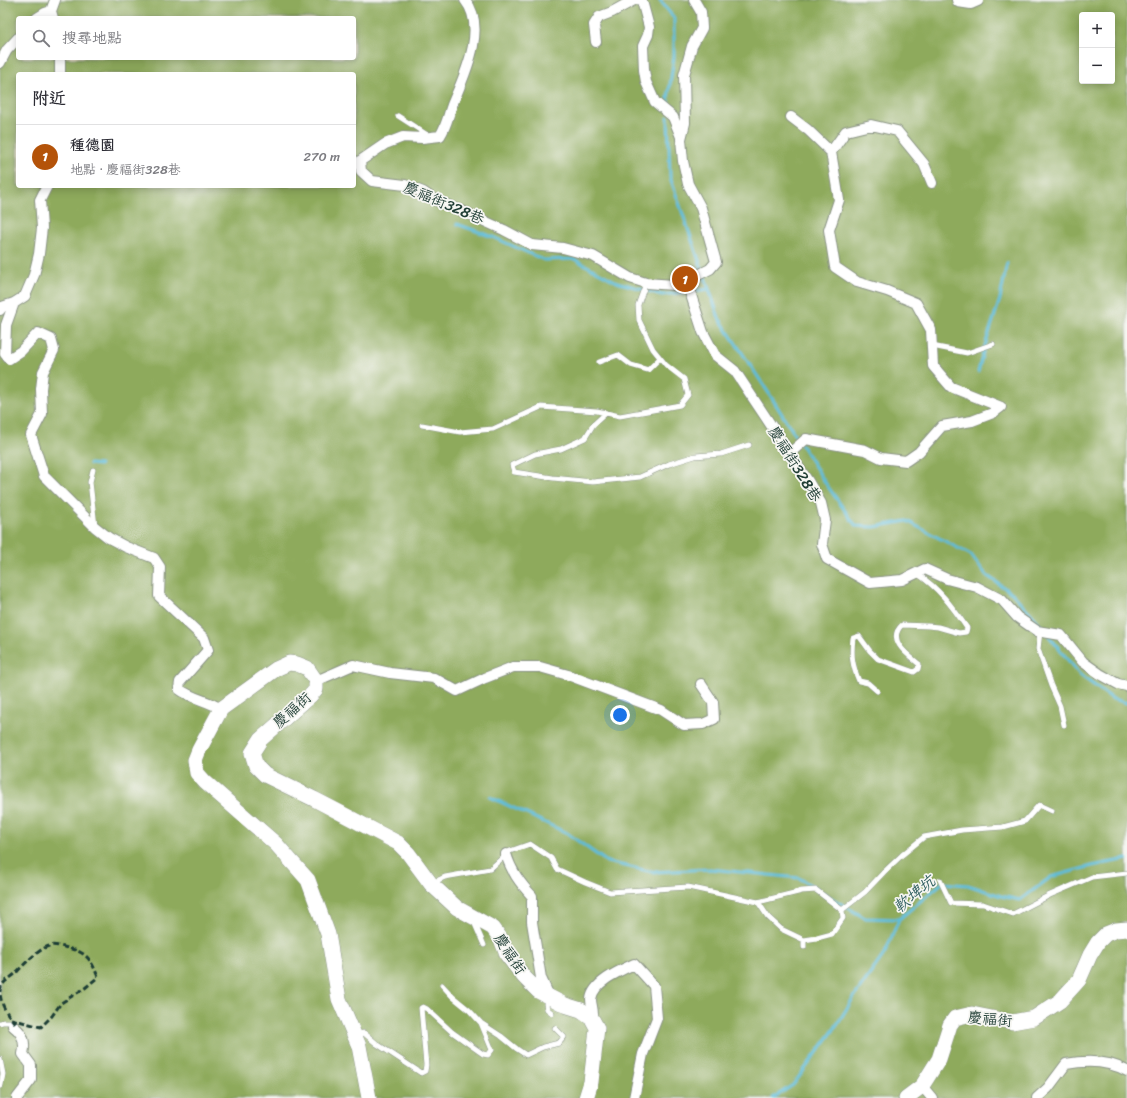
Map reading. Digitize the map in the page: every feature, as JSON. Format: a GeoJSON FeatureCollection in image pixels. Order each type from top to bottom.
{"type":"FeatureCollection","features":[{"type":"Feature","properties":{"kind":"street"},"geometry":{"type":"LineString","coordinates":[[40,16],[45,13],[52,14],[55,0]]}},
{"type":"Feature","properties":{"kind":"street"},"geometry":{"type":"LineString","coordinates":[[431,137],[440,136],[446,126],[451,108],[472,55],[474,17],[465,0]]}},
{"type":"Feature","properties":{"kind":"street"},"geometry":{"type":"LineString","coordinates":[[596,42],[594,25],[599,17],[634,0]]}},
{"type":"Feature","properties":{"kind":"street"},"geometry":{"type":"LineString","coordinates":[[640,0],[642,1],[649,27],[644,46],[644,70],[646,82],[655,102],[673,117],[678,127],[688,184],[701,208],[716,262],[710,269],[698,276],[688,290]]}},
{"type":"Feature","properties":{"kind":"street"},"geometry":{"type":"LineString","coordinates":[[681,139],[684,123],[684,75],[692,46],[702,28],[701,12],[694,0]]}},
{"type":"Feature","properties":{"kind":"street"},"geometry":{"type":"LineString","coordinates":[[957,0],[958,2],[971,4],[978,0]]}},
{"type":"Feature","properties":{"kind":"street"},"geometry":{"type":"LineString","coordinates":[[0,63],[6,50],[16,40]]}},
{"type":"Feature","properties":{"kind":"street"},"geometry":{"type":"LineString","coordinates":[[60,60],[60,72]]}},
{"type":"Feature","properties":{"kind":"street"},"geometry":{"type":"LineString","coordinates":[[791,117],[808,130],[831,152],[846,131],[871,125],[897,131],[924,164],[932,183]]}},
{"type":"Feature","properties":{"kind":"street","name":"慶福街328巷"},"geometry":{"type":"LineString","coordinates":[[431,137],[403,137],[385,144],[360,161],[361,171],[372,181],[405,185],[423,192],[435,200],[504,230],[532,245],[563,248],[593,256],[630,278],[646,284],[688,290],[703,332],[715,355],[735,371],[793,451],[821,503],[825,520],[822,544],[828,559],[870,583],[902,580],[925,569],[948,579],[977,587],[1002,600],[1017,617],[1037,631],[1060,635],[1083,662],[1118,684],[1127,686]]}},
{"type":"Feature","properties":{"kind":"street","name":"慶福街328巷"},"geometry":{"type":"LineString","coordinates":[[793,451],[806,439],[865,450],[881,458],[906,461],[919,452],[942,426],[972,421],[994,413],[1000,407],[951,387],[933,366],[931,330],[916,303],[887,291],[857,282],[835,267],[829,230],[839,200],[831,152]]}},
{"type":"Feature","properties":{"kind":"street"},"geometry":{"type":"LineString","coordinates":[[0,310],[2,307],[14,303],[25,296],[34,275],[39,254],[42,228],[40,200],[46,188]]}},
{"type":"Feature","properties":{"kind":"street"},"geometry":{"type":"LineString","coordinates":[[14,303],[6,326],[5,354],[9,359],[21,351],[38,333],[51,339],[54,350],[44,372],[40,390],[42,414],[31,435],[44,476],[95,527],[109,538],[126,547],[140,551],[154,558],[160,567],[159,596],[204,638],[208,650],[180,682],[179,689],[187,695],[212,703],[221,709]]}},
{"type":"Feature","properties":{"kind":"street","name":"慶福街"},"geometry":{"type":"LineString","coordinates":[[369,1098],[360,1046],[340,999],[328,934],[308,880],[276,844],[205,782],[197,772],[195,760],[198,750],[221,709],[276,669],[289,663],[297,664],[306,668],[316,680],[316,689],[311,696],[261,738],[252,753],[256,766],[265,775],[314,799],[398,844],[408,853],[431,884],[457,908],[493,928],[501,939],[507,955],[524,977],[538,991],[581,1010],[591,1017],[592,1021]]}},
{"type":"Feature","properties":{"kind":"street"},"geometry":{"type":"LineString","coordinates":[[316,680],[353,665],[434,678],[457,691],[513,667],[540,667],[568,675],[661,710],[684,725],[703,724],[714,719],[713,702],[701,684]]}},
{"type":"Feature","properties":{"kind":"street"},"geometry":{"type":"LineString","coordinates":[[506,854],[509,864],[518,881],[532,896],[532,922],[541,978],[549,996]]}},
{"type":"Feature","properties":{"kind":"street","name":"慶福街"},"geometry":{"type":"LineString","coordinates":[[906,1098],[927,1092],[950,1025],[955,1018],[972,1014],[1012,1022],[1034,1018],[1060,1001],[1079,980],[1090,955],[1098,942],[1106,934],[1116,930],[1127,929]]}},
{"type":"Feature","properties":{"kind":"street"},"geometry":{"type":"LineString","coordinates":[[586,1098],[592,1082],[596,1028],[592,1021],[594,1016],[591,998],[598,986],[617,972],[634,964],[654,986],[658,1018],[643,1054],[634,1098]]}},
{"type":"Feature","properties":{"kind":"street"},"geometry":{"type":"LineString","coordinates":[[13,1026],[19,1030],[24,1038],[25,1046],[23,1054],[31,1065],[31,1080],[18,1098]]}},
{"type":"Feature","properties":{"kind":"street"},"geometry":{"type":"LineString","coordinates":[[1037,1098],[1048,1088],[1066,1064],[1081,1061],[1102,1062],[1117,1065],[1127,1071]]}},
{"type":"Feature","properties":{"kind":"lane"},"geometry":{"type":"LineString","coordinates":[[398,116],[431,137]]}},
{"type":"Feature","properties":{"kind":"lane"},"geometry":{"type":"LineString","coordinates":[[422,425],[460,432],[493,429],[541,407],[597,411],[620,416],[680,405],[688,395],[684,379],[666,366],[650,343],[639,320],[638,305],[646,284]]}},
{"type":"Feature","properties":{"kind":"lane"},"geometry":{"type":"LineString","coordinates":[[932,346],[967,353],[993,344]]}},
{"type":"Feature","properties":{"kind":"lane"},"geometry":{"type":"LineString","coordinates":[[599,362],[618,355],[631,365],[648,370],[660,358]]}},
{"type":"Feature","properties":{"kind":"lane"},"geometry":{"type":"LineString","coordinates":[[606,413],[593,426],[585,438],[561,449],[536,454],[512,465],[514,472],[593,482],[640,477],[669,464],[695,456],[721,454],[749,445]]}},
{"type":"Feature","properties":{"kind":"lane"},"geometry":{"type":"LineString","coordinates":[[93,470],[90,482],[95,527]]}},
{"type":"Feature","properties":{"kind":"lane"},"geometry":{"type":"LineString","coordinates":[[877,691],[868,683],[859,680],[853,668],[853,638],[859,636],[878,659],[914,672],[918,669],[919,664],[898,646],[896,638],[897,629],[902,625],[938,627],[959,632],[966,632],[967,628],[944,596],[934,586],[916,573]]}},
{"type":"Feature","properties":{"kind":"lane"},"geometry":{"type":"LineString","coordinates":[[1040,632],[1038,649],[1060,706],[1064,725]]}},
{"type":"Feature","properties":{"kind":"lane"},"geometry":{"type":"LineString","coordinates":[[842,910],[865,892],[902,855],[924,837],[962,830],[1003,827],[1026,821],[1039,805],[1052,811]]}},
{"type":"Feature","properties":{"kind":"lane"},"geometry":{"type":"LineString","coordinates":[[431,884],[445,877],[490,869],[510,851],[530,844],[551,858],[557,869],[610,892],[688,887],[758,902],[802,891],[816,890],[842,910],[843,918],[832,934],[804,940],[780,929],[768,917],[758,902]]}},
{"type":"Feature","properties":{"kind":"lane"},"geometry":{"type":"LineString","coordinates":[[940,880],[951,903],[983,904],[1013,914],[1050,895],[1092,877],[1127,873]]}},
{"type":"Feature","properties":{"kind":"lane"},"geometry":{"type":"LineString","coordinates":[[470,916],[484,945]]}},
{"type":"Feature","properties":{"kind":"lane"},"geometry":{"type":"LineString","coordinates":[[804,940],[804,947]]}},
{"type":"Feature","properties":{"kind":"lane"},"geometry":{"type":"LineString","coordinates":[[442,985],[481,1023],[526,1054],[543,1047],[559,1043],[564,1037],[555,1028]]}},
{"type":"Feature","properties":{"kind":"lane"},"geometry":{"type":"LineString","coordinates":[[549,996],[546,1004],[547,1009],[552,1013]]}},
{"type":"Feature","properties":{"kind":"lane"},"geometry":{"type":"LineString","coordinates":[[354,1034],[364,1033],[377,1044],[421,1073],[425,1071],[426,1065],[421,1008],[423,1007],[427,1009],[462,1040],[483,1054],[488,1055],[492,1050],[481,1023]]}},
{"type":"Feature","properties":{"kind":"lane"},"geometry":{"type":"LineString","coordinates":[[0,1023],[10,1022],[13,1026]]}},
{"type":"Feature","properties":{"kind":"lane"},"geometry":{"type":"LineString","coordinates":[[0,1059],[3,1074],[0,1086]]}},
{"type":"Feature","properties":{"kind":"green space"},"geometry":{"type":"Polygon","coordinates":[[[0,0],[1127,0],[1127,1098],[0,1098],[0,0]]]}},
{"type":"Feature","properties":{"kind":"waterway"},"geometry":{"type":"LineString","coordinates":[[660,0],[674,18],[674,57],[668,98],[668,109]]}},
{"type":"Feature","properties":{"kind":"waterway"},"geometry":{"type":"LineString","coordinates":[[668,117],[670,177],[719,318],[826,484],[856,526],[874,527],[907,521],[971,555],[986,575],[1012,593],[1044,630]]}},
{"type":"Feature","properties":{"kind":"waterway"},"geometry":{"type":"LineString","coordinates":[[457,224],[493,237],[544,260],[574,259],[617,282],[662,295],[709,289]]}},
{"type":"Feature","properties":{"kind":"waterway"},"geometry":{"type":"LineString","coordinates":[[978,372],[1000,299],[1007,263]]}},
{"type":"Feature","properties":{"kind":"waterway"},"geometry":{"type":"LineString","coordinates":[[90,464],[100,465]]}},
{"type":"Feature","properties":{"kind":"waterway"},"geometry":{"type":"LineString","coordinates":[[1049,636],[1080,675],[1113,699],[1127,703]]}},
{"type":"Feature","properties":{"kind":"waterway"},"geometry":{"type":"LineString","coordinates":[[490,797],[567,833],[607,862],[653,872],[710,869],[799,878],[817,889]]}},
{"type":"Feature","properties":{"kind":"waterway","name":"軟埤坑"},"geometry":{"type":"LineString","coordinates":[[773,1098],[793,1085],[833,1031],[852,1000],[885,953],[899,919],[942,883],[968,885],[1001,896],[1020,900],[1051,877],[1092,866],[1127,859]]}},
{"type":"Feature","properties":{"kind":"waterway"},"geometry":{"type":"LineString","coordinates":[[823,893],[865,918],[899,919]]}},
{"type":"Feature","properties":{"kind":"railway"},"geometry":{"type":"LineString","coordinates":[[11,1019],[41,1027],[52,1016],[61,1003],[85,988],[98,977],[90,960],[82,953],[54,945],[41,950],[31,958],[2,985],[0,991],[3,1004],[9,1016],[12,1020],[15,1023]]}},
{"type":"Feature","properties":{"kind":"place","name":"種德園"},"geometry":{"type":"Point","coordinates":[685,279]}}]}
